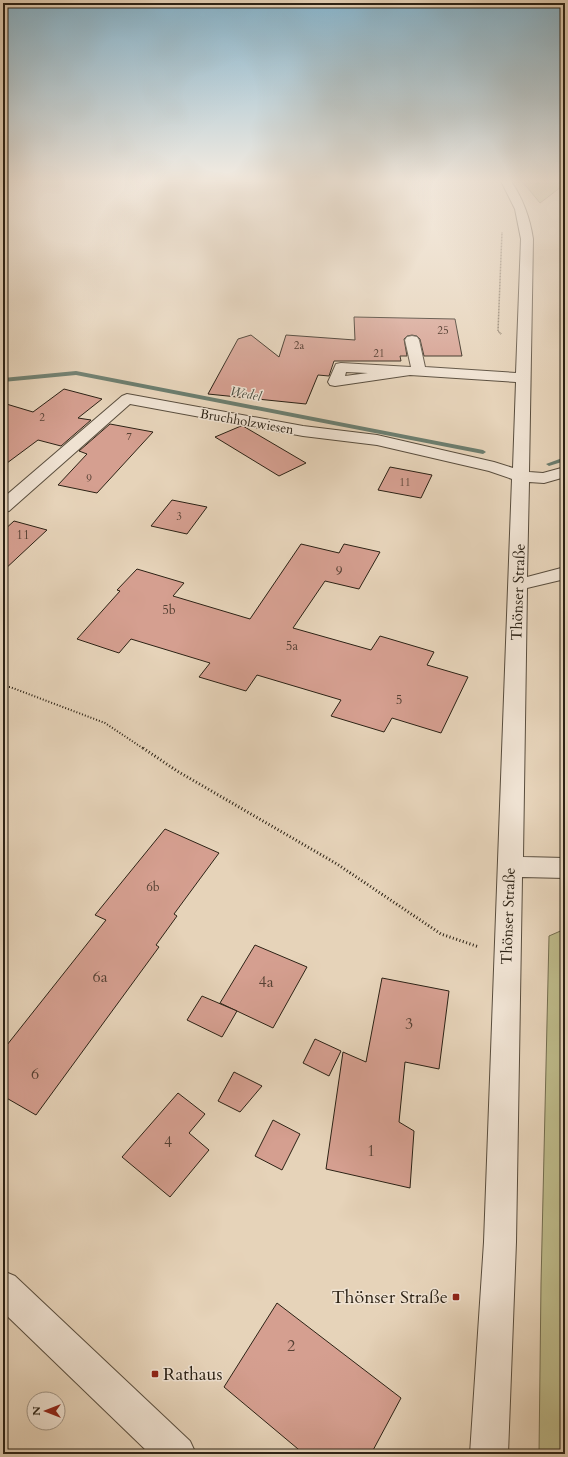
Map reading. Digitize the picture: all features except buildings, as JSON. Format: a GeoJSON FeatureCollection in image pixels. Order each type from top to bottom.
{"type":"FeatureCollection","features":[{"type":"Feature","properties":{"kind":"street","name":"Thönser Straße"},"geometry":{"type":"LineString","coordinates":[[490,1454],[500,1242],[527,249]]}},
{"type":"Feature","properties":{"kind":"street"},"geometry":{"type":"LineString","coordinates":[[412,340],[414,371],[524,378]]}},
{"type":"Feature","properties":{"kind":"street","name":"Bruchholzwiesen"},"geometry":{"type":"LineString","coordinates":[[5,504],[127,399],[303,431],[377,440],[494,467],[521,477]]}},
{"type":"Feature","properties":{"kind":"street"},"geometry":{"type":"LineString","coordinates":[[521,477],[544,478],[565,472]]}},
{"type":"Feature","properties":{"kind":"street"},"geometry":{"type":"LineString","coordinates":[[518,585],[565,573]]}},
{"type":"Feature","properties":{"kind":"street"},"geometry":{"type":"LineString","coordinates":[[510,867],[565,868]]}},
{"type":"Feature","properties":{"kind":"street"},"geometry":{"type":"LineString","coordinates":[[3,1288],[177,1454]]}},
{"type":"Feature","properties":{"kind":"path"},"geometry":{"type":"LineString","coordinates":[[498,331],[501,249]]}},
{"type":"Feature","properties":{"kind":"path"},"geometry":{"type":"LineString","coordinates":[[3,687],[10,687],[105,723],[177,771],[337,864],[441,934],[507,956]]}},
{"type":"Feature","properties":{"kind":"shaded area"},"geometry":{"type":"Polygon","coordinates":[[[565,929],[565,1454],[539,1454],[541,1284],[549,936],[565,929]]]}},
{"type":"Feature","properties":{"kind":"waterway","name":"Wedel"},"geometry":{"type":"LineString","coordinates":[[3,380],[76,373],[483,452]]}},
{"type":"Feature","properties":{"kind":"waterway","name":"Wedel"},"geometry":{"type":"LineString","coordinates":[[549,464],[565,459]]}},
{"type":"Feature","properties":{"kind":"place","name":"Thönser Straße"},"geometry":{"type":"Point","coordinates":[456,1297]}},
{"type":"Feature","properties":{"kind":"place","name":"Rathaus"},"geometry":{"type":"Point","coordinates":[155,1374]}}]}
